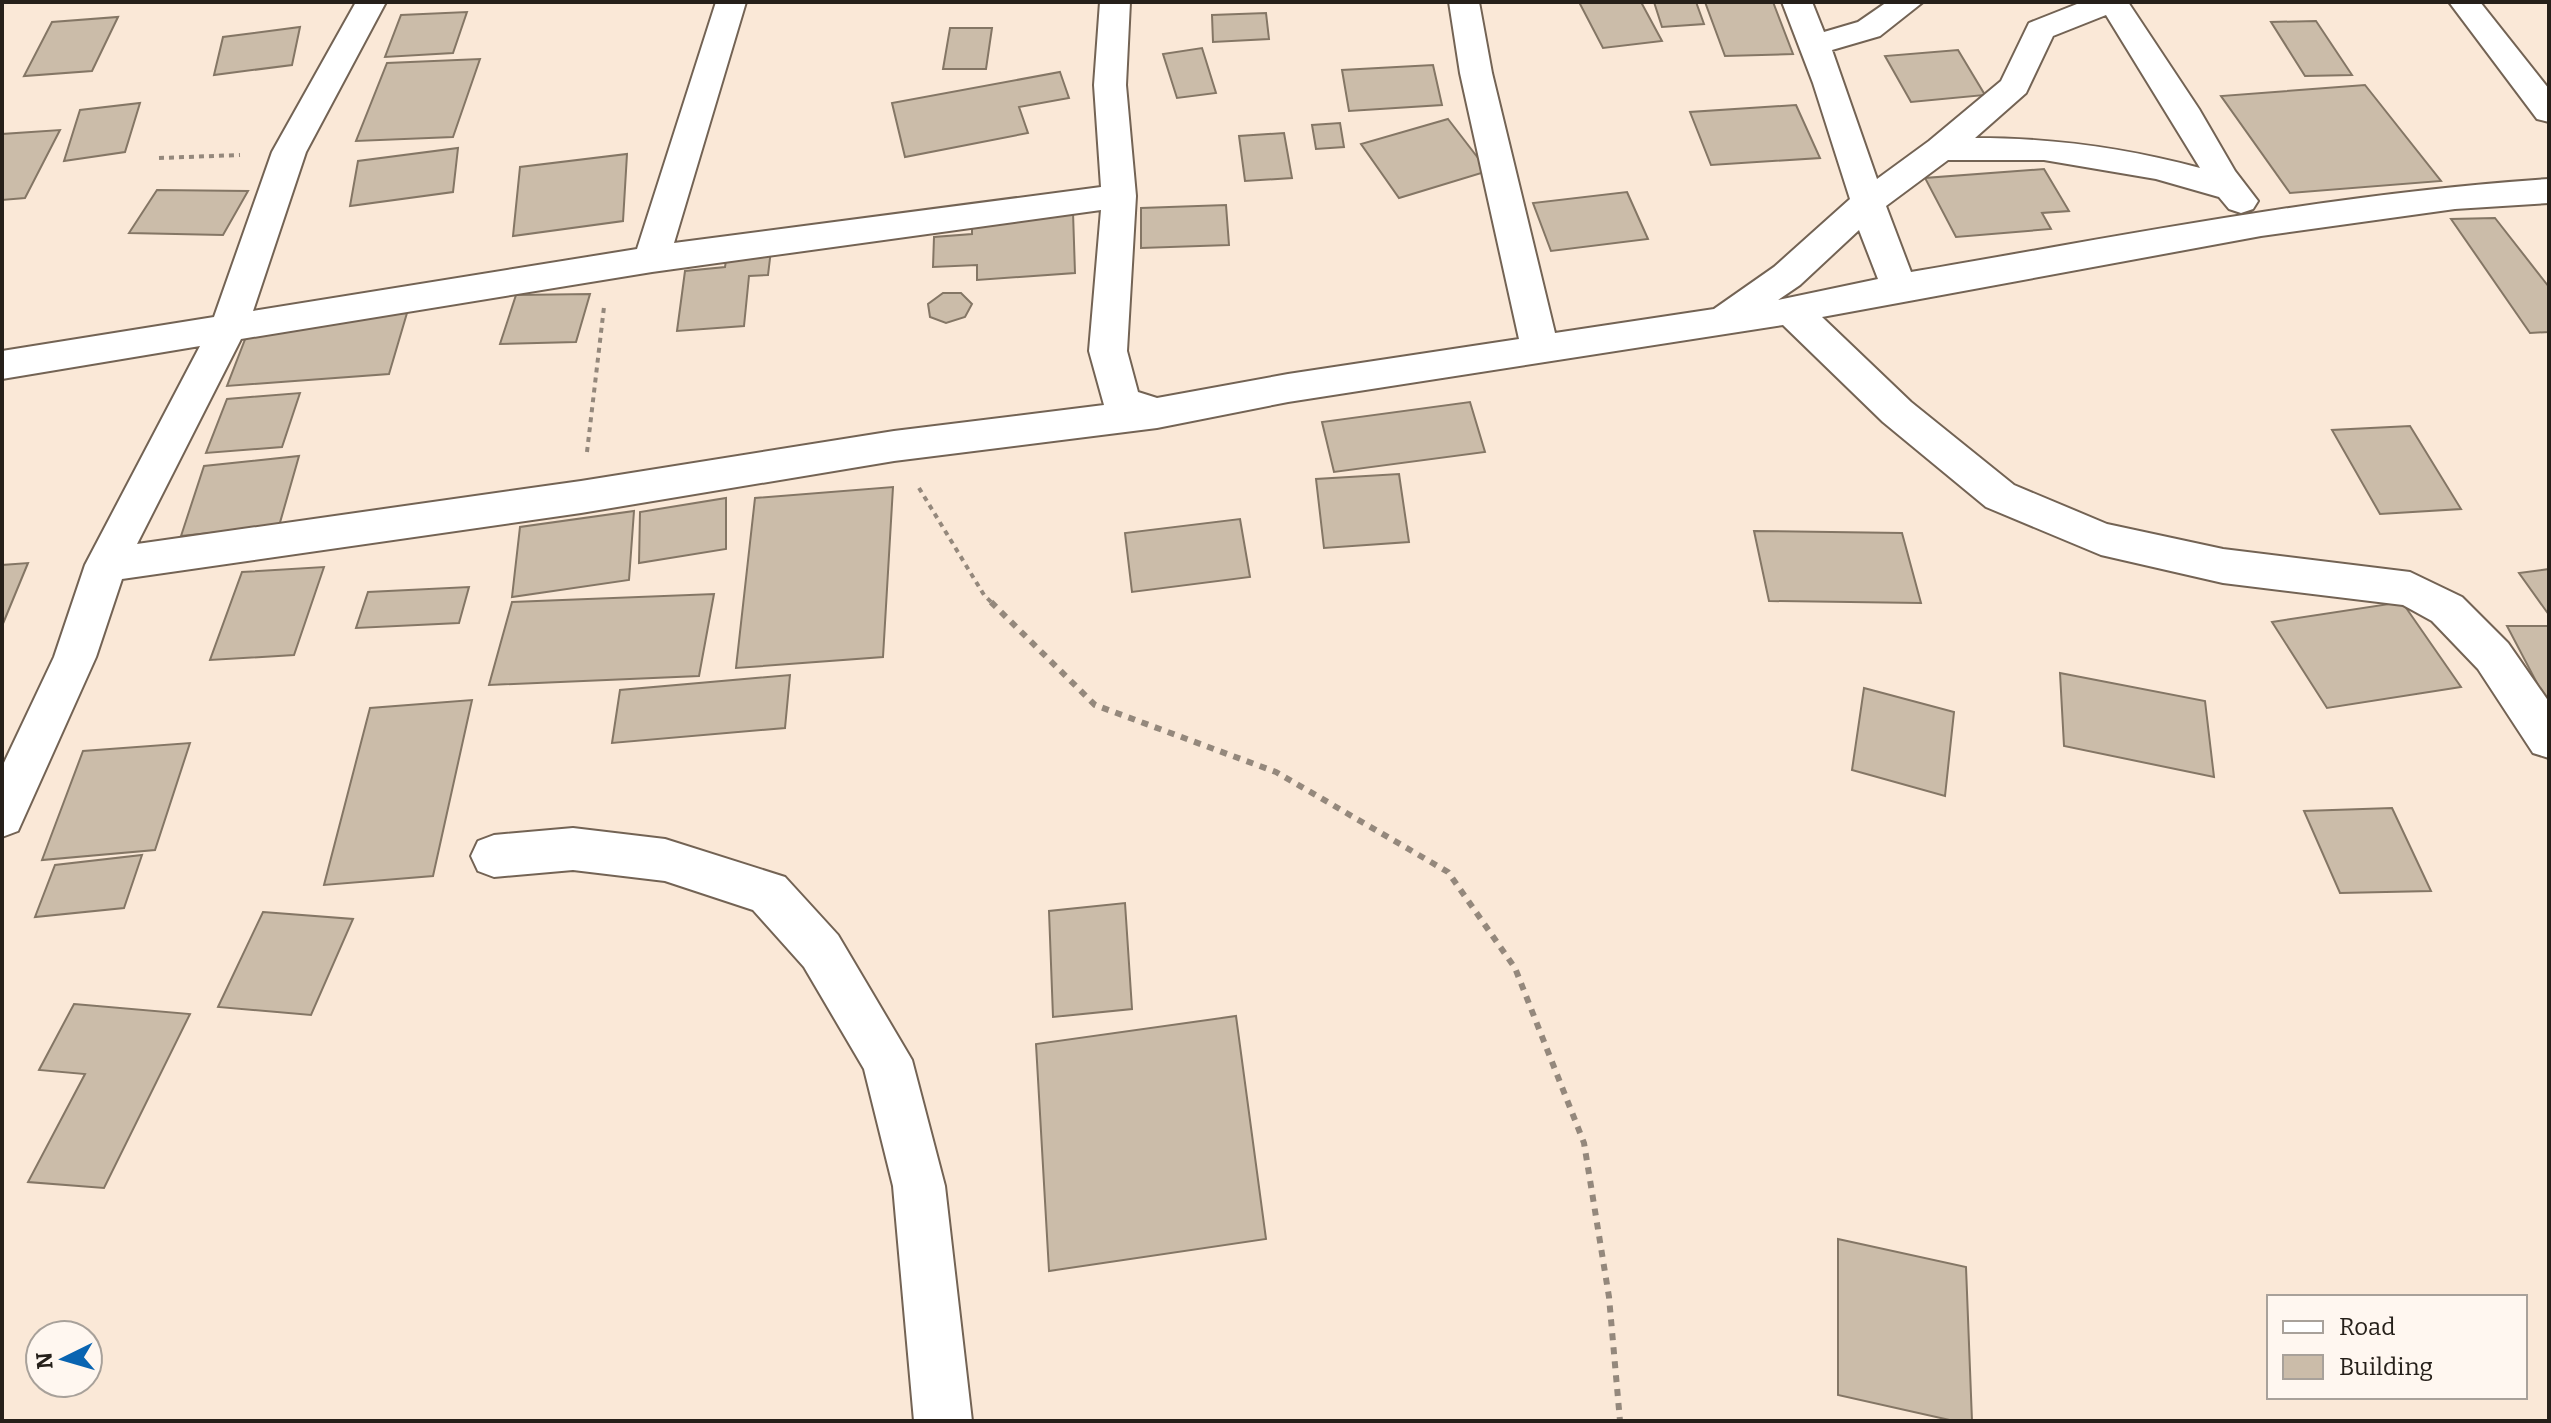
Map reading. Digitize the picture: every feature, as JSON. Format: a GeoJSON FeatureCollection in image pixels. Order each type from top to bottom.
{"type":"FeatureCollection","features":[{"type":"Feature","properties":{"kind":"street"},"geometry":{"type":"LineString","coordinates":[[2,816],[75,657],[106,565],[230,325],[289,152],[371,2]]}},
{"type":"Feature","properties":{"kind":"street"},"geometry":{"type":"LineString","coordinates":[[652,259],[731,2]]}},
{"type":"Feature","properties":{"kind":"street"},"geometry":{"type":"LineString","coordinates":[[1115,2],[1110,85],[1119,196],[1108,351],[1121,401],[1157,413]]}},
{"type":"Feature","properties":{"kind":"street"},"geometry":{"type":"LineString","coordinates":[[1464,2],[1498,174],[1540,348]]}},
{"type":"Feature","properties":{"kind":"street"},"geometry":{"type":"LineString","coordinates":[[1797,2],[1829,83],[1867,203],[1900,287]]}},
{"type":"Feature","properties":{"kind":"street"},"geometry":{"type":"LineString","coordinates":[[1813,45],[1869,29],[1908,2]]}},
{"type":"Feature","properties":{"kind":"street"},"geometry":{"type":"LineString","coordinates":[[1720,321],[1787,276],[1867,203],[1941,149],[2015,86],[2040,30],[2112,2],[2232,189],[2261,224]]}},
{"type":"Feature","properties":{"kind":"street"},"geometry":{"type":"LineString","coordinates":[[2464,2],[2549,111]]}},
{"type":"Feature","properties":{"kind":"street"},"geometry":{"type":"LineString","coordinates":[[1941,149],[2044,149],[2157,168],[2232,189]]}},
{"type":"Feature","properties":{"kind":"street"},"geometry":{"type":"LineString","coordinates":[[106,565],[581,497],[894,446],[1157,413],[1540,348],[1790,311],[1900,287],[2261,224],[2455,197],[2549,191]]}},
{"type":"Feature","properties":{"kind":"street"},"geometry":{"type":"LineString","coordinates":[[2,365],[230,325],[652,259],[1119,196]]}},
{"type":"Feature","properties":{"kind":"street"},"geometry":{"type":"LineString","coordinates":[[1790,311],[1824,339],[1897,412],[2000,496],[2101,539],[2223,566],[2410,589],[2447,609],[2493,656],[2549,739]]}},
{"type":"Feature","properties":{"kind":"street"},"geometry":{"type":"LineString","coordinates":[[494,856],[573,849],[665,860],[768,893],[821,951],[887,1060],[919,1186],[943,1421]]}},
{"type":"Feature","properties":{"kind":"path"},"geometry":{"type":"LineString","coordinates":[[159,158],[289,152]]}},
{"type":"Feature","properties":{"kind":"path"},"geometry":{"type":"LineString","coordinates":[[581,497],[609,267]]}},
{"type":"Feature","properties":{"kind":"path"},"geometry":{"type":"LineString","coordinates":[[894,446],[984,595],[1095,705],[1276,772],[1448,872],[1515,968],[1584,1143],[1609,1297],[1620,1421]]}},
{"type":"Feature","properties":{"kind":"building"},"geometry":{"type":"Polygon","coordinates":[[[1579,2],[1641,2],[1662,41],[1603,48],[1579,2]]]}},
{"type":"Feature","properties":{"kind":"building"},"geometry":{"type":"Polygon","coordinates":[[[1654,2],[1696,2],[1704,24],[1662,27],[1654,2]]]}},
{"type":"Feature","properties":{"kind":"building"},"geometry":{"type":"Polygon","coordinates":[[[1705,2],[1773,2],[1793,54],[1725,56],[1705,2]]]}},
{"type":"Feature","properties":{"kind":"building"},"geometry":{"type":"Polygon","coordinates":[[[467,12],[453,53],[385,57],[401,15],[467,12]]]}},
{"type":"Feature","properties":{"kind":"building"},"geometry":{"type":"Polygon","coordinates":[[[1266,13],[1269,39],[1213,42],[1212,15],[1266,13]]]}},
{"type":"Feature","properties":{"kind":"building"},"geometry":{"type":"Polygon","coordinates":[[[118,17],[92,71],[24,76],[52,22],[118,17]]]}},
{"type":"Feature","properties":{"kind":"building"},"geometry":{"type":"Polygon","coordinates":[[[2316,21],[2352,75],[2305,76],[2271,22],[2316,21]]]}},
{"type":"Feature","properties":{"kind":"building"},"geometry":{"type":"Polygon","coordinates":[[[300,27],[292,65],[214,75],[223,37],[300,27]]]}},
{"type":"Feature","properties":{"kind":"building"},"geometry":{"type":"Polygon","coordinates":[[[950,28],[992,28],[986,69],[943,69],[950,28]]]}},
{"type":"Feature","properties":{"kind":"building"},"geometry":{"type":"Polygon","coordinates":[[[1202,48],[1216,93],[1177,98],[1163,54],[1202,48]]]}},
{"type":"Feature","properties":{"kind":"building"},"geometry":{"type":"Polygon","coordinates":[[[1958,50],[1985,95],[1911,102],[1885,56],[1958,50]]]}},
{"type":"Feature","properties":{"kind":"building"},"geometry":{"type":"Polygon","coordinates":[[[480,59],[453,137],[356,141],[387,63],[480,59]]]}},
{"type":"Feature","properties":{"kind":"building"},"geometry":{"type":"Polygon","coordinates":[[[1433,65],[1442,105],[1349,111],[1342,70],[1433,65]]]}},
{"type":"Feature","properties":{"kind":"building"},"geometry":{"type":"Polygon","coordinates":[[[1060,72],[1069,98],[1019,107],[1028,133],[905,157],[892,103],[1060,72]]]}},
{"type":"Feature","properties":{"kind":"building"},"geometry":{"type":"Polygon","coordinates":[[[2365,85],[2441,181],[2290,193],[2221,96],[2365,85]]]}},
{"type":"Feature","properties":{"kind":"building"},"geometry":{"type":"Polygon","coordinates":[[[140,103],[125,152],[64,161],[80,110],[140,103]]]}},
{"type":"Feature","properties":{"kind":"building"},"geometry":{"type":"Polygon","coordinates":[[[1796,105],[1820,158],[1711,165],[1690,112],[1796,105]]]}},
{"type":"Feature","properties":{"kind":"building"},"geometry":{"type":"Polygon","coordinates":[[[1448,119],[1488,171],[1399,198],[1361,144],[1448,119]]]}},
{"type":"Feature","properties":{"kind":"building"},"geometry":{"type":"Polygon","coordinates":[[[1340,123],[1344,147],[1316,149],[1312,125],[1340,123]]]}},
{"type":"Feature","properties":{"kind":"building"},"geometry":{"type":"Polygon","coordinates":[[[60,130],[25,198],[2,200],[2,134],[60,130]]]}},
{"type":"Feature","properties":{"kind":"building"},"geometry":{"type":"Polygon","coordinates":[[[1284,133],[1292,178],[1245,181],[1239,136],[1284,133]]]}},
{"type":"Feature","properties":{"kind":"building"},"geometry":{"type":"Polygon","coordinates":[[[458,148],[453,192],[350,206],[358,161],[458,148]]]}},
{"type":"Feature","properties":{"kind":"building"},"geometry":{"type":"Polygon","coordinates":[[[627,154],[623,221],[513,236],[520,167],[627,154]]]}},
{"type":"Feature","properties":{"kind":"building"},"geometry":{"type":"Polygon","coordinates":[[[2044,169],[2069,211],[2042,213],[2051,229],[1956,237],[1925,178],[2044,169]]]}},
{"type":"Feature","properties":{"kind":"building"},"geometry":{"type":"Polygon","coordinates":[[[157,190],[248,191],[223,235],[129,233],[157,190]]]}},
{"type":"Feature","properties":{"kind":"building"},"geometry":{"type":"Polygon","coordinates":[[[1627,192],[1648,239],[1551,251],[1533,203],[1627,192]]]}},
{"type":"Feature","properties":{"kind":"building"},"geometry":{"type":"Polygon","coordinates":[[[1226,205],[1229,245],[1141,248],[1141,208],[1226,205]]]}},
{"type":"Feature","properties":{"kind":"building"},"geometry":{"type":"Polygon","coordinates":[[[1073,212],[1075,273],[977,280],[977,265],[933,267],[934,237],[972,234],[972,218],[1073,212]]]}},
{"type":"Feature","properties":{"kind":"building"},"geometry":{"type":"Polygon","coordinates":[[[2495,218],[2549,287],[2549,332],[2530,333],[2451,219],[2495,218]]]}},
{"type":"Feature","properties":{"kind":"building"},"geometry":{"type":"Polygon","coordinates":[[[771,250],[768,275],[749,276],[744,326],[677,331],[685,271],[725,267],[727,254],[771,250]]]}},
{"type":"Feature","properties":{"kind":"building"},"geometry":{"type":"Polygon","coordinates":[[[943,293],[961,293],[972,304],[965,317],[946,323],[930,317],[928,304],[943,293]]]}},
{"type":"Feature","properties":{"kind":"building"},"geometry":{"type":"Polygon","coordinates":[[[590,294],[576,342],[500,344],[516,295],[590,294]]]}},
{"type":"Feature","properties":{"kind":"building"},"geometry":{"type":"Polygon","coordinates":[[[407,313],[389,374],[227,386],[251,324],[407,313]]]}},
{"type":"Feature","properties":{"kind":"building"},"geometry":{"type":"Polygon","coordinates":[[[300,393],[282,447],[206,453],[227,399],[300,393]]]}},
{"type":"Feature","properties":{"kind":"building"},"geometry":{"type":"Polygon","coordinates":[[[1470,402],[1485,452],[1334,472],[1322,422],[1470,402]]]}},
{"type":"Feature","properties":{"kind":"building"},"geometry":{"type":"Polygon","coordinates":[[[2410,426],[2461,509],[2380,514],[2332,430],[2410,426]]]}},
{"type":"Feature","properties":{"kind":"building"},"geometry":{"type":"Polygon","coordinates":[[[299,456],[279,526],[181,536],[204,466],[299,456]]]}},
{"type":"Feature","properties":{"kind":"building"},"geometry":{"type":"Polygon","coordinates":[[[1399,474],[1409,542],[1324,548],[1316,479],[1399,474]]]}},
{"type":"Feature","properties":{"kind":"building"},"geometry":{"type":"Polygon","coordinates":[[[893,487],[883,657],[736,668],[755,498],[893,487]]]}},
{"type":"Feature","properties":{"kind":"building"},"geometry":{"type":"Polygon","coordinates":[[[726,498],[726,549],[639,563],[640,512],[726,498]]]}},
{"type":"Feature","properties":{"kind":"building"},"geometry":{"type":"Polygon","coordinates":[[[634,511],[629,580],[512,597],[520,527],[634,511]]]}},
{"type":"Feature","properties":{"kind":"building"},"geometry":{"type":"Polygon","coordinates":[[[1240,519],[1250,577],[1132,592],[1125,533],[1240,519]]]}},
{"type":"Feature","properties":{"kind":"building"},"geometry":{"type":"Polygon","coordinates":[[[1754,531],[1902,533],[1921,603],[1769,601],[1754,531]]]}},
{"type":"Feature","properties":{"kind":"building"},"geometry":{"type":"Polygon","coordinates":[[[28,563],[2,626],[2,565],[28,563]]]}},
{"type":"Feature","properties":{"kind":"building"},"geometry":{"type":"Polygon","coordinates":[[[324,567],[294,655],[210,660],[242,572],[324,567]]]}},
{"type":"Feature","properties":{"kind":"building"},"geometry":{"type":"Polygon","coordinates":[[[2549,569],[2549,615],[2519,573],[2549,569]]]}},
{"type":"Feature","properties":{"kind":"building"},"geometry":{"type":"Polygon","coordinates":[[[469,587],[459,623],[356,628],[368,592],[469,587]]]}},
{"type":"Feature","properties":{"kind":"building"},"geometry":{"type":"Polygon","coordinates":[[[714,594],[699,676],[489,685],[512,602],[714,594]]]}},
{"type":"Feature","properties":{"kind":"building"},"geometry":{"type":"Polygon","coordinates":[[[2402,602],[2461,687],[2327,708],[2272,622],[2402,602]]]}},
{"type":"Feature","properties":{"kind":"building"},"geometry":{"type":"Polygon","coordinates":[[[2507,626],[2549,626],[2549,706],[2507,626]]]}},
{"type":"Feature","properties":{"kind":"building"},"geometry":{"type":"Polygon","coordinates":[[[2060,673],[2205,701],[2214,777],[2064,746],[2060,673]]]}},
{"type":"Feature","properties":{"kind":"building"},"geometry":{"type":"Polygon","coordinates":[[[790,675],[785,728],[612,743],[620,690],[790,675]]]}},
{"type":"Feature","properties":{"kind":"building"},"geometry":{"type":"Polygon","coordinates":[[[1864,688],[1954,712],[1945,796],[1852,770],[1864,688]]]}},
{"type":"Feature","properties":{"kind":"building"},"geometry":{"type":"Polygon","coordinates":[[[472,700],[433,876],[324,885],[370,708],[472,700]]]}},
{"type":"Feature","properties":{"kind":"building"},"geometry":{"type":"Polygon","coordinates":[[[190,743],[155,850],[42,860],[83,751],[190,743]]]}},
{"type":"Feature","properties":{"kind":"building"},"geometry":{"type":"Polygon","coordinates":[[[2392,808],[2431,891],[2340,893],[2304,811],[2392,808]]]}},
{"type":"Feature","properties":{"kind":"building"},"geometry":{"type":"Polygon","coordinates":[[[142,855],[124,908],[35,917],[55,865],[142,855]]]}},
{"type":"Feature","properties":{"kind":"building"},"geometry":{"type":"Polygon","coordinates":[[[1125,903],[1132,1009],[1053,1017],[1049,911],[1125,903]]]}},
{"type":"Feature","properties":{"kind":"building"},"geometry":{"type":"Polygon","coordinates":[[[263,912],[353,919],[311,1015],[218,1007],[263,912]]]}},
{"type":"Feature","properties":{"kind":"building"},"geometry":{"type":"Polygon","coordinates":[[[74,1004],[190,1014],[104,1188],[28,1182],[85,1074],[39,1070],[74,1004]]]}},
{"type":"Feature","properties":{"kind":"building"},"geometry":{"type":"Polygon","coordinates":[[[1236,1016],[1266,1239],[1049,1271],[1036,1044],[1236,1016]]]}},
{"type":"Feature","properties":{"kind":"building"},"geometry":{"type":"Polygon","coordinates":[[[1838,1239],[1966,1267],[1972,1421],[1954,1421],[1838,1395],[1838,1239]]]}}]}
